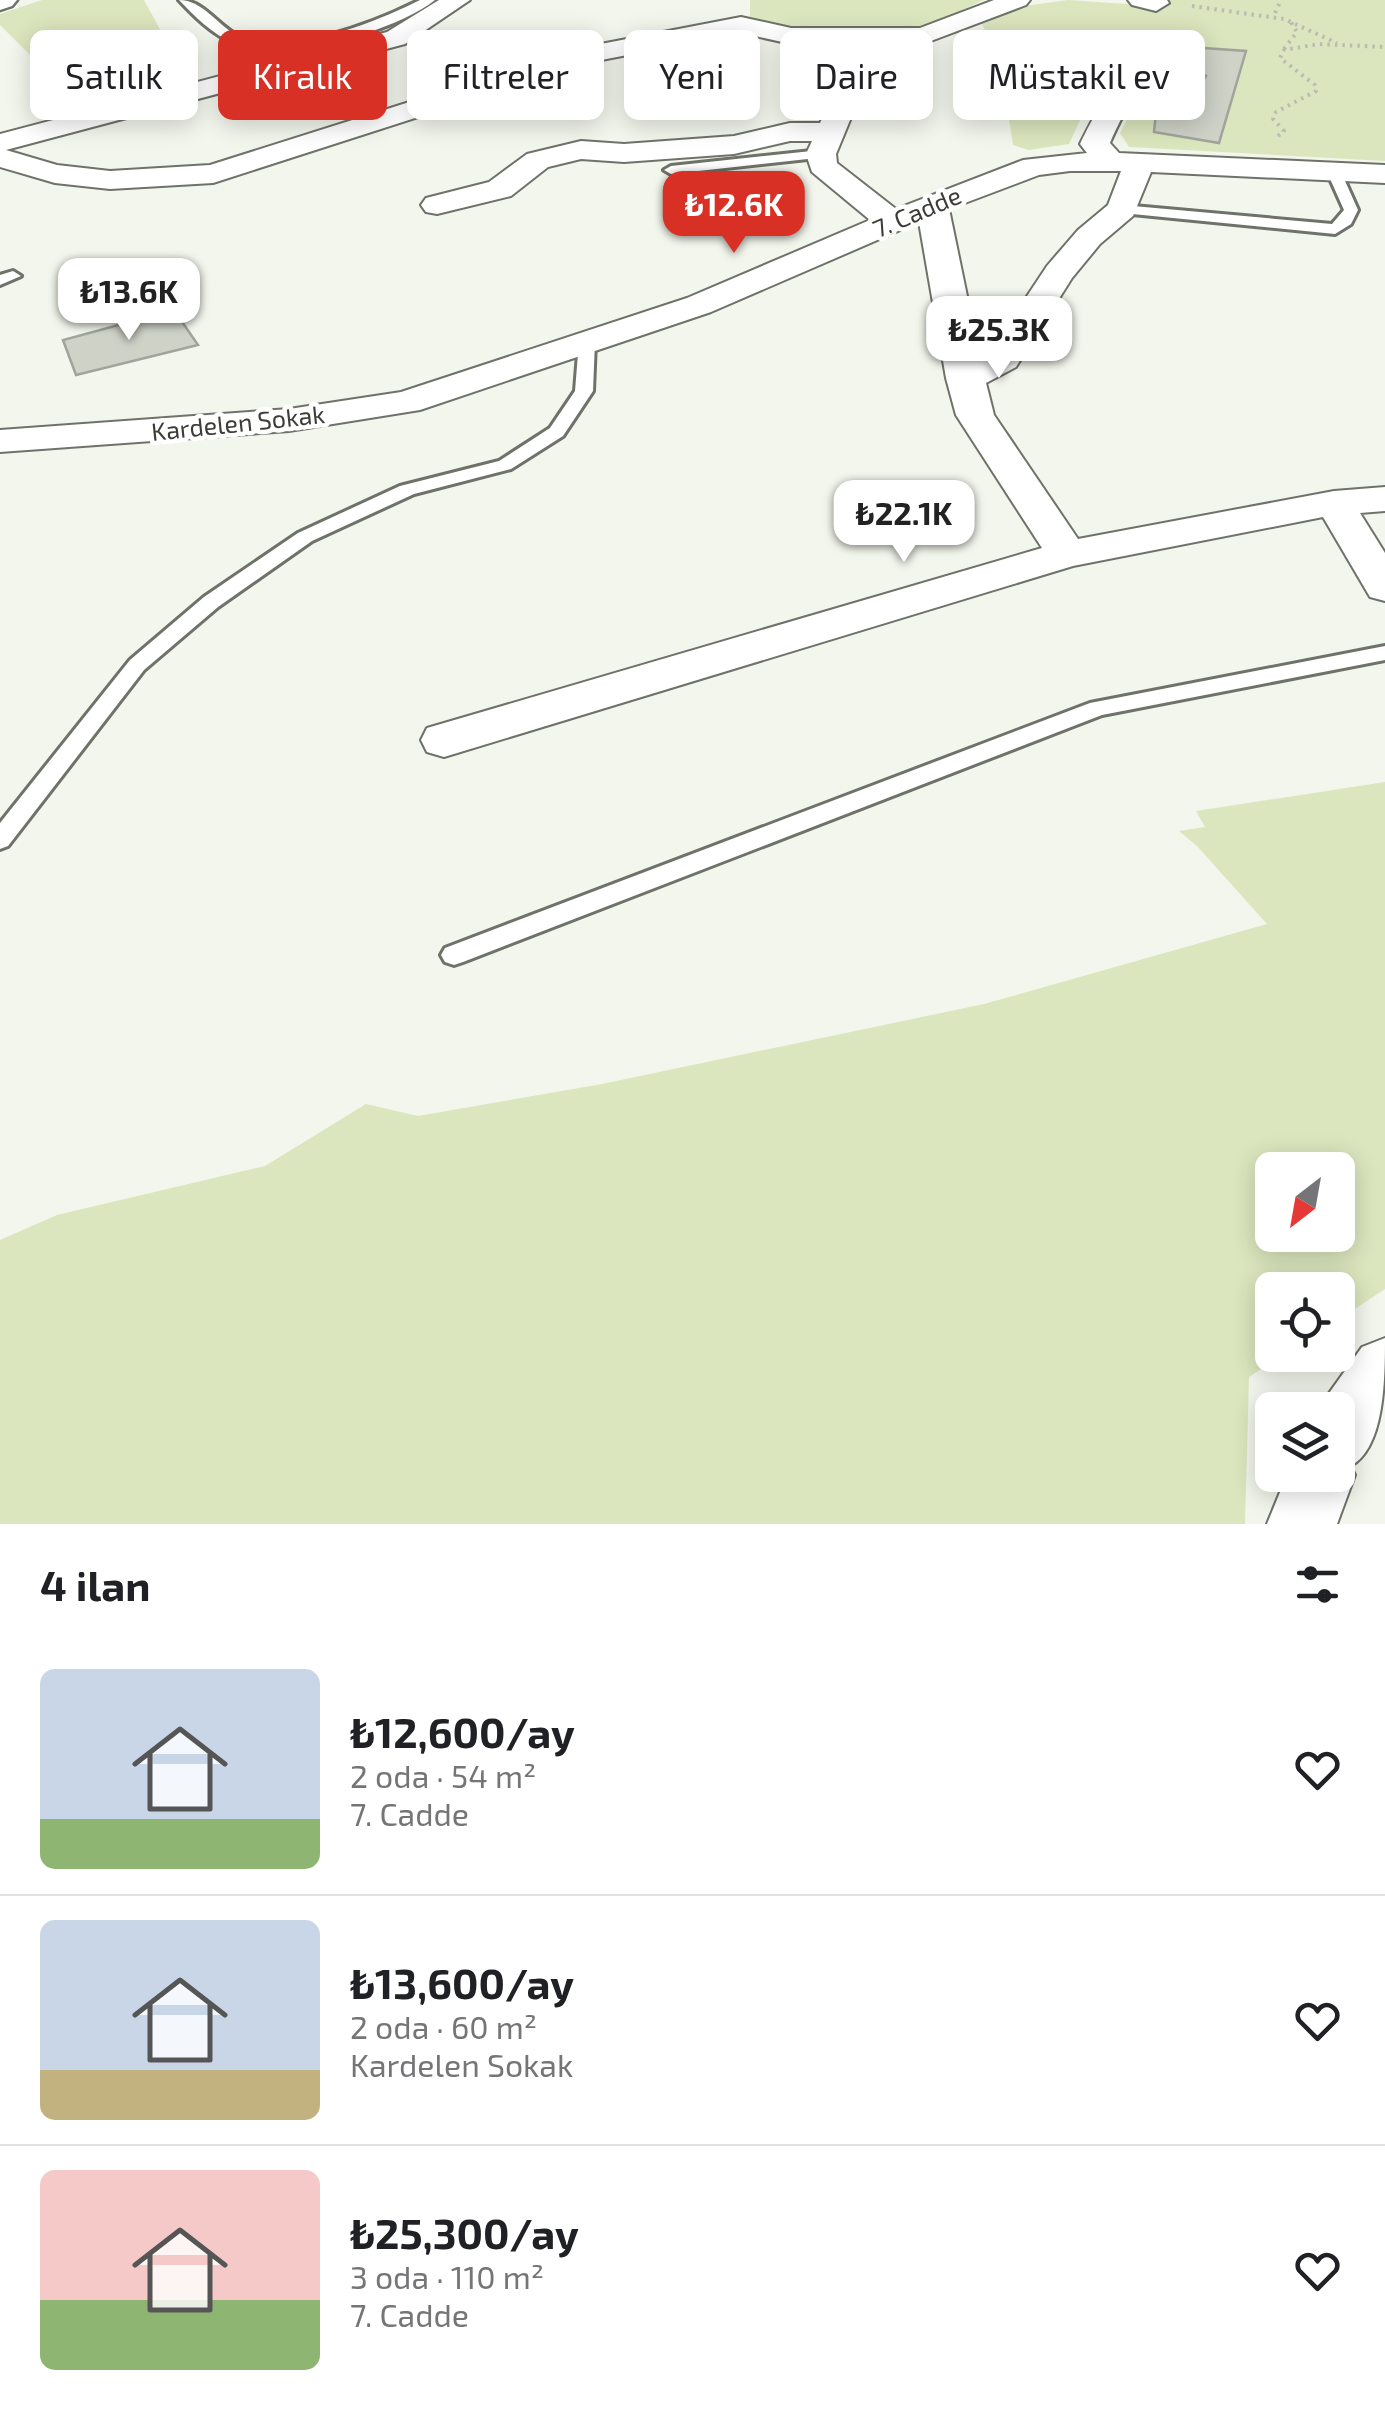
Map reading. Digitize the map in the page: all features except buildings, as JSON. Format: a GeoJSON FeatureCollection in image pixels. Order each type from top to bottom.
{"type":"FeatureCollection","features":[{"type":"Feature","properties":{"kind":"street"},"geometry":{"type":"LineString","coordinates":[[0,143],[396,38],[457,0]]}},
{"type":"Feature","properties":{"kind":"street"},"geometry":{"type":"LineString","coordinates":[[0,158],[55,174],[110,180],[213,174],[580,56],[739,12],[791,36],[923,36],[1018,0]]}},
{"type":"Feature","properties":{"kind":"street"},"geometry":{"type":"LineString","coordinates":[[387,50],[396,38]]}},
{"type":"Feature","properties":{"kind":"street"},"geometry":{"type":"LineString","coordinates":[[835,120],[825,143],[823,166],[893,223]]}},
{"type":"Feature","properties":{"kind":"street"},"geometry":{"type":"LineString","coordinates":[[964,378],[985,372],[1003,359],[1058,273],[1089,237],[1122,209],[1125,162],[1095,144],[1106,120]]}},
{"type":"Feature","properties":{"kind":"street"},"geometry":{"type":"LineString","coordinates":[[437,206],[500,189],[538,160],[581,150],[642,152],[734,145],[790,132],[825,143]]}},
{"type":"Feature","properties":{"kind":"street","name":"7. Cadde"},"geometry":{"type":"LineString","coordinates":[[471,379],[699,305],[1034,166],[1125,162],[1385,174]]}},
{"type":"Feature","properties":{"kind":"street"},"geometry":{"type":"LineString","coordinates":[[933,206],[974,415],[1067,554]]}},
{"type":"Feature","properties":{"kind":"street","name":"Kardelen Sokak"},"geometry":{"type":"LineString","coordinates":[[0,441],[289,420],[407,402],[471,379]]}},
{"type":"Feature","properties":{"kind":"street"},"geometry":{"type":"LineString","coordinates":[[444,740],[1067,554],[1334,503],[1385,499]]}},
{"type":"Feature","properties":{"kind":"street"},"geometry":{"type":"LineString","coordinates":[[1334,503],[1385,587]]}},
{"type":"Feature","properties":{"kind":"street"},"geometry":{"type":"LineString","coordinates":[[1355,1413],[1385,1370]]}},
{"type":"Feature","properties":{"kind":"street"},"geometry":{"type":"LineString","coordinates":[[1302,1524],[1314,1492]]}},
{"type":"Feature","properties":{"kind":"lane"},"geometry":{"type":"LineString","coordinates":[[185,0],[236,41],[249,45],[285,44],[360,32],[429,0]]}},
{"type":"Feature","properties":{"kind":"lane"},"geometry":{"type":"LineString","coordinates":[[671,170],[825,143]]}},
{"type":"Feature","properties":{"kind":"lane"},"geometry":{"type":"LineString","coordinates":[[1122,209],[1335,229],[1346,222],[1351,210],[1334,172]]}},
{"type":"Feature","properties":{"kind":"lane"},"geometry":{"type":"LineString","coordinates":[[0,840],[137,665],[210,602],[305,538],[406,490],[505,465],[557,432],[584,390],[588,341]]}},
{"type":"Feature","properties":{"kind":"lane"},"geometry":{"type":"LineString","coordinates":[[454,955],[1098,708],[1385,653]]}},
{"type":"Feature","properties":{"kind":"path"},"geometry":{"type":"LineString","coordinates":[[1275,13],[1281,0]]}},
{"type":"Feature","properties":{"kind":"path"},"geometry":{"type":"LineString","coordinates":[[1149,2],[1275,13],[1338,44]]}},
{"type":"Feature","properties":{"kind":"path"},"geometry":{"type":"LineString","coordinates":[[1277,169],[1273,143],[1284,131],[1273,118],[1276,112],[1316,92],[1314,85],[1280,58],[1297,32],[1288,18]]}},
{"type":"Feature","properties":{"kind":"path"},"geometry":{"type":"LineString","coordinates":[[1284,50],[1338,44],[1385,48]]}},
{"type":"Feature","properties":{"kind":"green space"},"geometry":{"type":"Polygon","coordinates":[[[42,0],[144,0],[160,30],[30,30],[30,55],[0,25],[0,14],[42,0]]]}},
{"type":"Feature","properties":{"kind":"green space"},"geometry":{"type":"Polygon","coordinates":[[[750,0],[984,0],[921,27],[902,30],[806,29],[750,17],[750,0]]]}},
{"type":"Feature","properties":{"kind":"green space"},"geometry":{"type":"Polygon","coordinates":[[[1068,0],[1155,6],[1156,0],[1385,0],[1385,161],[1129,147],[1120,133],[1127,120],[1205,120],[1205,91],[1210,91],[1205,71],[1205,30],[985,30],[982,24],[1024,6],[1068,0]]]}},
{"type":"Feature","properties":{"kind":"green space"},"geometry":{"type":"Polygon","coordinates":[[[1009,120],[1080,120],[1069,144],[1029,150],[1013,145],[1009,120]]]}},
{"type":"Feature","properties":{"kind":"green space"},"geometry":{"type":"Polygon","coordinates":[[[1385,782],[1385,1289],[1355,1309],[1355,1272],[1255,1272],[1257,1372],[1249,1377],[1245,1524],[0,1524],[0,1240],[57,1215],[265,1166],[366,1104],[418,1116],[602,1084],[984,1004],[1267,924],[1179,831],[1205,827],[1196,811],[1385,782]]]}}]}
